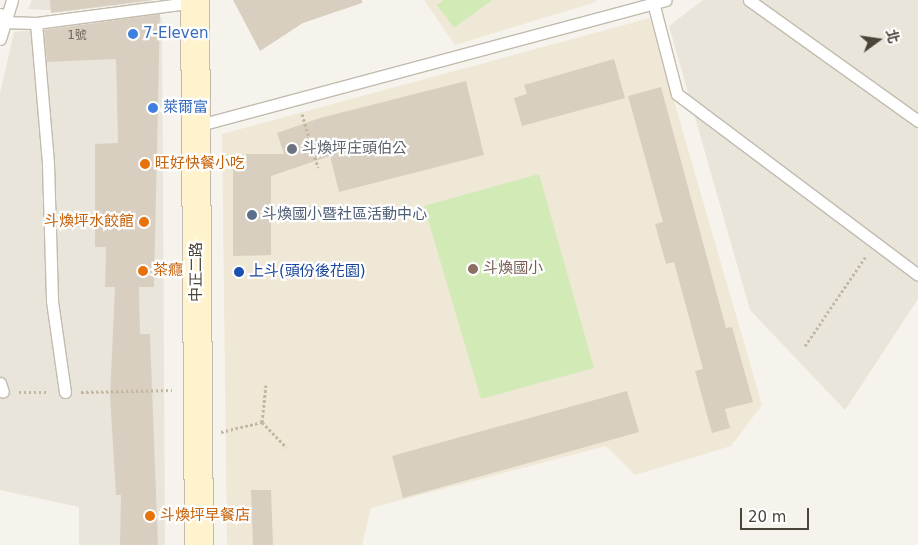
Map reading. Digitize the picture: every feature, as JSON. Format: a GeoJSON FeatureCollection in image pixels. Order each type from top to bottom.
{"type":"FeatureCollection","features":[{"type":"Feature","properties":{"kind":"main road","name":"中正二路"},"geometry":{"type":"LineString","coordinates":[[195,1],[199,545]]}},
{"type":"Feature","properties":{"kind":"lane"},"geometry":{"type":"LineString","coordinates":[[0,39],[2,18],[12,0]]}},
{"type":"Feature","properties":{"kind":"lane"},"geometry":{"type":"LineString","coordinates":[[196,126],[654,6],[665,0]]}},
{"type":"Feature","properties":{"kind":"lane"},"geometry":{"type":"LineString","coordinates":[[750,0],[918,121]]}},
{"type":"Feature","properties":{"kind":"lane"},"geometry":{"type":"LineString","coordinates":[[2,18],[36,23],[195,1]]}},
{"type":"Feature","properties":{"kind":"lane"},"geometry":{"type":"LineString","coordinates":[[654,6],[676,94],[918,275]]}},
{"type":"Feature","properties":{"kind":"lane"},"geometry":{"type":"LineString","coordinates":[[36,23],[48,164],[52,301],[65,392]]}},
{"type":"Feature","properties":{"kind":"path"},"geometry":{"type":"LineString","coordinates":[[297,99],[318,168]]}},
{"type":"Feature","properties":{"kind":"path"},"geometry":{"type":"LineString","coordinates":[[805,346],[875,243]]}},
{"type":"Feature","properties":{"kind":"path"},"geometry":{"type":"LineString","coordinates":[[262,422],[266,385]]}},
{"type":"Feature","properties":{"kind":"path"},"geometry":{"type":"LineString","coordinates":[[2,388],[65,392],[198,390]]}},
{"type":"Feature","properties":{"kind":"path"},"geometry":{"type":"LineString","coordinates":[[198,434],[262,422]]}},
{"type":"Feature","properties":{"kind":"path"},"geometry":{"type":"LineString","coordinates":[[262,422],[286,447]]}},
{"type":"Feature","properties":{"kind":"shaded area"},"geometry":{"type":"Polygon","coordinates":[[[32,0],[151,0],[151,2],[67,11],[28,9],[32,0]]]}},
{"type":"Feature","properties":{"kind":"shaded area"},"geometry":{"type":"Polygon","coordinates":[[[424,0],[596,0],[596,2],[455,45],[424,0]]]}},
{"type":"Feature","properties":{"kind":"shaded area"},"geometry":{"type":"Polygon","coordinates":[[[703,0],[918,0],[918,299],[845,410],[750,310],[669,26],[703,0]]]}},
{"type":"Feature","properties":{"kind":"shaded area"},"geometry":{"type":"Polygon","coordinates":[[[162,17],[165,545],[79,545],[79,507],[0,490],[0,93],[14,32],[162,17]]]}},
{"type":"Feature","properties":{"kind":"shaded area","name":"斗煥國小"},"geometry":{"type":"Polygon","coordinates":[[[650,18],[762,405],[731,446],[635,475],[606,446],[371,508],[362,545],[227,545],[222,134],[650,18]]]}},
{"type":"Feature","properties":{"kind":"green space"},"geometry":{"type":"Polygon","coordinates":[[[444,0],[492,0],[454,28],[437,5],[444,0]]]}},
{"type":"Feature","properties":{"kind":"green space"},"geometry":{"type":"Polygon","coordinates":[[[539,174],[594,368],[481,399],[424,206],[539,174]]]}},
{"type":"Feature","properties":{"kind":"building"},"geometry":{"type":"Polygon","coordinates":[[[50,0],[153,0],[51,13],[50,0]]]}},
{"type":"Feature","properties":{"kind":"building"},"geometry":{"type":"Polygon","coordinates":[[[233,0],[362,0],[362,3],[303,23],[260,51],[233,0]]]}},
{"type":"Feature","properties":{"kind":"building"},"geometry":{"type":"Polygon","coordinates":[[[160,14],[154,287],[139,287],[140,334],[150,334],[158,545],[120,545],[121,495],[116,495],[110,397],[115,287],[105,287],[106,247],[95,247],[95,144],[118,143],[116,59],[47,62],[44,30],[160,14]]]}},
{"type":"Feature","properties":{"kind":"building"},"geometry":{"type":"Polygon","coordinates":[[[614,59],[625,98],[522,126],[514,98],[527,94],[524,85],[614,59]]]}},
{"type":"Feature","properties":{"kind":"building"},"geometry":{"type":"Polygon","coordinates":[[[466,81],[484,155],[339,192],[330,156],[271,176],[271,255],[233,256],[233,164],[247,164],[246,154],[284,154],[277,133],[320,118],[466,81]]]}},
{"type":"Feature","properties":{"kind":"building"},"geometry":{"type":"Polygon","coordinates":[[[661,87],[726,328],[732,327],[753,402],[725,409],[730,428],[712,433],[695,371],[703,369],[674,262],[666,264],[655,224],[663,222],[628,96],[661,87]]]}},
{"type":"Feature","properties":{"kind":"building"},"geometry":{"type":"Polygon","coordinates":[[[627,391],[639,432],[403,498],[392,456],[627,391]]]}},
{"type":"Feature","properties":{"kind":"building"},"geometry":{"type":"Polygon","coordinates":[[[251,490],[271,490],[273,545],[253,545],[251,490]]]}},
{"type":"Feature","properties":{"kind":"place","name":"7-Eleven"},"geometry":{"type":"Point","coordinates":[133,34]}},
{"type":"Feature","properties":{"kind":"place","name":"萊爾富"},"geometry":{"type":"Point","coordinates":[153,108]}},
{"type":"Feature","properties":{"kind":"place","name":"斗煥坪庄頭伯公"},"geometry":{"type":"Point","coordinates":[292,149]}},
{"type":"Feature","properties":{"kind":"place","name":"旺好快餐小吃"},"geometry":{"type":"Point","coordinates":[145,164]}},
{"type":"Feature","properties":{"kind":"place","name":"斗煥國小暨社區活動中心"},"geometry":{"type":"Point","coordinates":[252,215]}},
{"type":"Feature","properties":{"kind":"place","name":"斗煥坪水餃館"},"geometry":{"type":"Point","coordinates":[144,222]}},
{"type":"Feature","properties":{"kind":"place","name":"斗煥國小"},"geometry":{"type":"Point","coordinates":[473,269]}},
{"type":"Feature","properties":{"kind":"place","name":"茶癮"},"geometry":{"type":"Point","coordinates":[143,271]}},
{"type":"Feature","properties":{"kind":"place","name":"上斗(頭份後花園)"},"geometry":{"type":"Point","coordinates":[239,272]}},
{"type":"Feature","properties":{"kind":"place","name":"斗煥坪早餐店"},"geometry":{"type":"Point","coordinates":[150,516]}}]}
